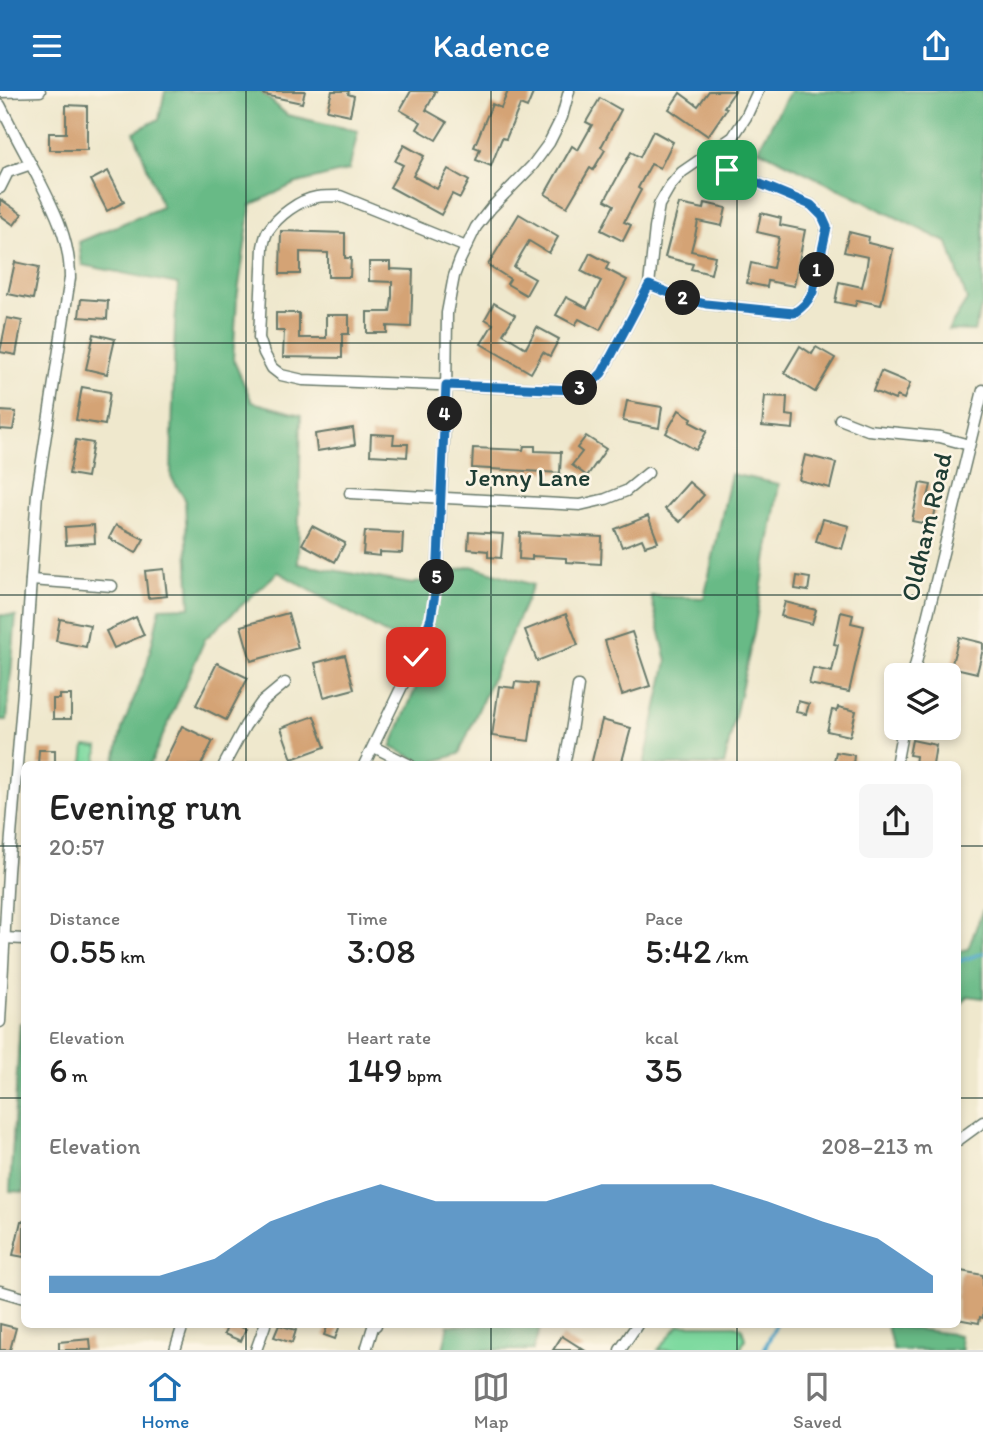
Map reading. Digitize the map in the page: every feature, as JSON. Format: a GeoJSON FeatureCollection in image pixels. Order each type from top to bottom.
{"type":"FeatureCollection","features":[{"type":"Feature","properties":{"kind":"street"},"geometry":{"type":"LineString","coordinates":[[0,92],[40,91]]}},
{"type":"Feature","properties":{"kind":"street"},"geometry":{"type":"LineString","coordinates":[[366,761],[416,657],[431,618],[437,581],[447,313],[457,268],[476,227],[532,166],[549,143],[562,117],[569,91]]}},
{"type":"Feature","properties":{"kind":"street"},"geometry":{"type":"LineString","coordinates":[[466,247],[340,196],[319,196],[305,201],[281,217],[267,233],[263,247],[260,338],[272,368],[281,375],[303,380],[574,390],[591,384],[602,373],[649,285],[659,205],[682,172],[733,137],[758,91]]}},
{"type":"Feature","properties":{"kind":"street"},"geometry":{"type":"LineString","coordinates":[[0,1021],[8,873],[39,468],[70,278],[68,249],[62,229],[2,112]]}},
{"type":"Feature","properties":{"kind":"street"},"geometry":{"type":"LineString","coordinates":[[649,285],[706,304],[794,313],[810,299],[827,227],[822,216],[811,205],[727,170],[712,151]]}},
{"type":"Feature","properties":{"kind":"street"},"geometry":{"type":"LineString","coordinates":[[0,188],[8,172],[30,164]]}},
{"type":"Feature","properties":{"kind":"street","name":"Oldham Road"},"geometry":{"type":"LineString","coordinates":[[916,663],[983,390]]}},
{"type":"Feature","properties":{"kind":"street"},"geometry":{"type":"LineString","coordinates":[[840,419],[868,430],[940,437],[969,445]]}},
{"type":"Feature","properties":{"kind":"street","name":"Jenny Lane"},"geometry":{"type":"LineString","coordinates":[[350,493],[580,505],[626,491],[648,473]]}},
{"type":"Feature","properties":{"kind":"street"},"geometry":{"type":"LineString","coordinates":[[30,580],[112,586]]}},
{"type":"Feature","properties":{"kind":"street"},"geometry":{"type":"LineString","coordinates":[[226,761],[244,726],[261,703],[285,683]]}},
{"type":"Feature","properties":{"kind":"street"},"geometry":{"type":"LineString","coordinates":[[565,761],[578,686]]}},
{"type":"Feature","properties":{"kind":"street"},"geometry":{"type":"LineString","coordinates":[[897,761],[901,740]]}},
{"type":"Feature","properties":{"kind":"street"},"geometry":{"type":"LineString","coordinates":[[374,747],[402,761]]}},
{"type":"Feature","properties":{"kind":"street"},"geometry":{"type":"LineString","coordinates":[[4,938],[21,939]]}},
{"type":"Feature","properties":{"kind":"street"},"geometry":{"type":"LineString","coordinates":[[961,1138],[983,1122]]}},
{"type":"Feature","properties":{"kind":"street"},"geometry":{"type":"LineString","coordinates":[[0,1291],[21,1297]]}},
{"type":"Feature","properties":{"kind":"street"},"geometry":{"type":"LineString","coordinates":[[175,1350],[182,1328]]}},
{"type":"Feature","properties":{"kind":"street"},"geometry":{"type":"LineString","coordinates":[[256,1350],[264,1328]]}},
{"type":"Feature","properties":{"kind":"street"},"geometry":{"type":"LineString","coordinates":[[366,1350],[373,1328]]}},
{"type":"Feature","properties":{"kind":"street"},"geometry":{"type":"LineString","coordinates":[[620,1350],[634,1328]]}},
{"type":"Feature","properties":{"kind":"green space"},"geometry":{"type":"Polygon","coordinates":[[[165,91],[260,91],[287,115],[358,131],[349,170],[294,184],[251,205],[237,299],[233,359],[252,402],[301,415],[298,564],[412,584],[471,566],[533,585],[459,754],[436,761],[420,761],[391,747],[427,661],[397,640],[278,572],[205,639],[152,761],[115,761],[122,729],[147,665],[160,608],[190,607],[185,499],[171,477],[178,284],[82,265],[79,242],[162,207],[134,132],[159,119],[165,91]]]}},
{"type":"Feature","properties":{"kind":"green space"},"geometry":{"type":"Polygon","coordinates":[[[790,91],[983,91],[983,302],[974,331],[948,330],[967,300],[948,243],[758,149],[790,91]]]}},
{"type":"Feature","properties":{"kind":"green space"},"geometry":{"type":"Polygon","coordinates":[[[731,474],[779,484],[754,632],[725,761],[645,761],[667,661],[651,596],[704,598],[731,474]]]}},
{"type":"Feature","properties":{"kind":"green space"},"geometry":{"type":"Polygon","coordinates":[[[0,615],[16,616],[7,720],[0,720],[0,615]]]}},
{"type":"Feature","properties":{"kind":"green space"},"geometry":{"type":"Polygon","coordinates":[[[85,746],[98,747],[97,761],[83,761],[85,746]]]}},
{"type":"Feature","properties":{"kind":"green space"},"geometry":{"type":"Polygon","coordinates":[[[983,909],[983,998],[968,996],[961,1005],[961,951],[968,949],[983,909]]]}},
{"type":"Feature","properties":{"kind":"green space"},"geometry":{"type":"Polygon","coordinates":[[[20,1023],[21,1023],[21,1192],[10,1191],[20,1023]]]}},
{"type":"Feature","properties":{"kind":"green space"},"geometry":{"type":"Polygon","coordinates":[[[447,1328],[540,1328],[533,1350],[443,1350],[447,1328]]]}},
{"type":"Feature","properties":{"kind":"green space"},"geometry":{"type":"Polygon","coordinates":[[[676,1328],[742,1328],[745,1339],[740,1350],[658,1350],[676,1328]]]}},
{"type":"Feature","properties":{"kind":"green space"},"geometry":{"type":"Polygon","coordinates":[[[888,1328],[959,1335],[962,1350],[893,1350],[888,1328]]]}},
{"type":"Feature","properties":{"kind":"building"},"geometry":{"type":"Polygon","coordinates":[[[264,91],[305,91],[302,103],[264,95],[264,91]]]}},
{"type":"Feature","properties":{"kind":"building"},"geometry":{"type":"Polygon","coordinates":[[[332,91],[349,91],[348,94],[354,96],[350,115],[327,110],[332,91]]]}},
{"type":"Feature","properties":{"kind":"building"},"geometry":{"type":"Polygon","coordinates":[[[411,91],[436,91],[426,110],[447,122],[436,140],[417,129],[421,122],[400,110],[411,91]]]}},
{"type":"Feature","properties":{"kind":"building"},"geometry":{"type":"Polygon","coordinates":[[[508,91],[534,91],[527,108],[520,105],[491,166],[476,160],[480,149],[474,147],[492,104],[501,108],[508,91]]]}},
{"type":"Feature","properties":{"kind":"building"},"geometry":{"type":"Polygon","coordinates":[[[709,91],[735,91],[708,136],[669,109],[680,93],[698,106],[709,91]]]}},
{"type":"Feature","properties":{"kind":"building"},"geometry":{"type":"Polygon","coordinates":[[[600,98],[621,110],[601,147],[605,150],[593,170],[590,168],[567,207],[545,194],[572,146],[578,150],[592,125],[586,122],[600,98]]]}},
{"type":"Feature","properties":{"kind":"building"},"geometry":{"type":"Polygon","coordinates":[[[66,105],[87,106],[87,150],[49,150],[49,133],[66,133],[66,105]]]}},
{"type":"Feature","properties":{"kind":"building"},"geometry":{"type":"Polygon","coordinates":[[[653,131],[673,142],[660,168],[651,164],[638,188],[641,190],[624,222],[631,225],[623,241],[601,230],[614,205],[605,200],[631,152],[640,157],[653,131]]]}},
{"type":"Feature","properties":{"kind":"building"},"geometry":{"type":"Polygon","coordinates":[[[404,145],[424,156],[413,176],[437,189],[448,169],[469,181],[460,198],[452,194],[441,215],[390,187],[403,165],[395,161],[404,145]]]}},
{"type":"Feature","properties":{"kind":"building"},"geometry":{"type":"Polygon","coordinates":[[[108,171],[124,202],[107,211],[91,180],[108,171]]]}},
{"type":"Feature","properties":{"kind":"building"},"geometry":{"type":"Polygon","coordinates":[[[0,199],[22,214],[14,225],[0,215],[0,199]]]}},
{"type":"Feature","properties":{"kind":"building"},"geometry":{"type":"Polygon","coordinates":[[[705,203],[726,208],[722,226],[698,221],[691,251],[715,256],[711,274],[691,269],[693,264],[665,257],[679,204],[704,209],[705,203]]]}},
{"type":"Feature","properties":{"kind":"building"},"geometry":{"type":"Polygon","coordinates":[[[761,213],[781,218],[780,225],[805,230],[794,286],[768,281],[767,287],[747,283],[751,263],[773,268],[779,237],[757,232],[761,213]]]}},
{"type":"Feature","properties":{"kind":"building"},"geometry":{"type":"Polygon","coordinates":[[[519,214],[558,237],[549,253],[529,241],[520,256],[514,267],[535,279],[526,295],[507,284],[510,279],[488,265],[519,214]]]}},
{"type":"Feature","properties":{"kind":"building"},"geometry":{"type":"Polygon","coordinates":[[[281,231],[345,233],[345,258],[351,258],[350,277],[328,277],[328,253],[300,252],[300,274],[280,274],[281,231]]]}},
{"type":"Feature","properties":{"kind":"building"},"geometry":{"type":"Polygon","coordinates":[[[849,232],[869,237],[868,243],[893,249],[881,305],[857,300],[855,306],[835,302],[839,282],[862,287],[866,271],[868,257],[844,252],[849,232]]]}},
{"type":"Feature","properties":{"kind":"building"},"geometry":{"type":"Polygon","coordinates":[[[590,253],[609,263],[606,269],[627,280],[600,330],[579,319],[575,325],[556,315],[566,297],[587,308],[601,281],[581,271],[590,253]]]}},
{"type":"Feature","properties":{"kind":"building"},"geometry":{"type":"Polygon","coordinates":[[[15,262],[39,267],[33,299],[8,294],[15,262]]]}},
{"type":"Feature","properties":{"kind":"building"},"geometry":{"type":"Polygon","coordinates":[[[369,262],[390,262],[390,269],[413,270],[411,327],[387,326],[387,333],[367,333],[367,312],[390,312],[392,298],[392,282],[369,281],[369,262]]]}},
{"type":"Feature","properties":{"kind":"building"},"geometry":{"type":"Polygon","coordinates":[[[81,299],[108,301],[107,319],[79,317],[81,299]]]}},
{"type":"Feature","properties":{"kind":"building"},"geometry":{"type":"Polygon","coordinates":[[[494,303],[515,315],[503,334],[526,348],[537,327],[559,339],[550,356],[543,352],[531,373],[481,344],[493,324],[485,319],[494,303]]]}},
{"type":"Feature","properties":{"kind":"building"},"geometry":{"type":"Polygon","coordinates":[[[276,313],[299,313],[299,338],[326,338],[326,315],[349,315],[349,334],[342,334],[342,358],[283,357],[284,331],[276,331],[276,313]]]}},
{"type":"Feature","properties":{"kind":"building"},"geometry":{"type":"Polygon","coordinates":[[[7,318],[22,321],[16,355],[0,352],[7,318]]]}},
{"type":"Feature","properties":{"kind":"building"},"geometry":{"type":"Polygon","coordinates":[[[94,334],[115,339],[107,374],[86,369],[94,334]]]}},
{"type":"Feature","properties":{"kind":"building"},"geometry":{"type":"Polygon","coordinates":[[[800,346],[812,354],[816,347],[835,358],[815,392],[784,373],[800,346]]]}},
{"type":"Feature","properties":{"kind":"building"},"geometry":{"type":"Polygon","coordinates":[[[881,371],[910,383],[904,399],[897,396],[895,400],[873,391],[881,371]]]}},
{"type":"Feature","properties":{"kind":"building"},"geometry":{"type":"Polygon","coordinates":[[[82,387],[110,392],[105,425],[76,420],[82,387]]]}},
{"type":"Feature","properties":{"kind":"building"},"geometry":{"type":"Polygon","coordinates":[[[765,396],[787,397],[786,415],[794,416],[793,429],[762,426],[765,396]]]}},
{"type":"Feature","properties":{"kind":"building"},"geometry":{"type":"Polygon","coordinates":[[[627,401],[662,407],[659,428],[623,421],[627,401]]]}},
{"type":"Feature","properties":{"kind":"building"},"geometry":{"type":"Polygon","coordinates":[[[679,410],[692,418],[690,422],[707,431],[696,450],[666,433],[679,410]]]}},
{"type":"Feature","properties":{"kind":"building"},"geometry":{"type":"Polygon","coordinates":[[[0,411],[16,412],[13,430],[0,429],[0,411]]]}},
{"type":"Feature","properties":{"kind":"building"},"geometry":{"type":"Polygon","coordinates":[[[353,428],[355,445],[317,451],[315,434],[353,428]]]}},
{"type":"Feature","properties":{"kind":"building"},"geometry":{"type":"Polygon","coordinates":[[[371,434],[394,435],[393,444],[408,444],[407,457],[370,455],[371,434]]]}},
{"type":"Feature","properties":{"kind":"building"},"geometry":{"type":"Polygon","coordinates":[[[586,436],[606,449],[587,476],[572,465],[582,452],[577,448],[586,436]]]}},
{"type":"Feature","properties":{"kind":"building"},"geometry":{"type":"Polygon","coordinates":[[[76,440],[93,443],[87,477],[69,474],[76,440]]]}},
{"type":"Feature","properties":{"kind":"building"},"geometry":{"type":"Polygon","coordinates":[[[524,446],[535,446],[535,451],[561,452],[560,473],[472,468],[473,448],[523,450],[524,446]]]}},
{"type":"Feature","properties":{"kind":"building"},"geometry":{"type":"Polygon","coordinates":[[[805,455],[836,463],[830,488],[799,480],[805,455]]]}},
{"type":"Feature","properties":{"kind":"building"},"geometry":{"type":"Polygon","coordinates":[[[689,482],[704,495],[680,522],[665,509],[689,482]]]}},
{"type":"Feature","properties":{"kind":"building"},"geometry":{"type":"Polygon","coordinates":[[[920,483],[931,485],[928,497],[938,499],[932,525],[912,521],[920,483]]]}},
{"type":"Feature","properties":{"kind":"building"},"geometry":{"type":"Polygon","coordinates":[[[648,516],[658,542],[645,546],[642,539],[622,547],[615,529],[648,516]]]}},
{"type":"Feature","properties":{"kind":"building"},"geometry":{"type":"Polygon","coordinates":[[[823,519],[849,526],[842,549],[816,541],[823,519]]]}},
{"type":"Feature","properties":{"kind":"building"},"geometry":{"type":"Polygon","coordinates":[[[94,525],[95,543],[66,545],[65,527],[94,525]]]}},
{"type":"Feature","properties":{"kind":"building"},"geometry":{"type":"Polygon","coordinates":[[[116,525],[144,539],[136,553],[109,538],[116,525]]]}},
{"type":"Feature","properties":{"kind":"building"},"geometry":{"type":"Polygon","coordinates":[[[312,526],[345,543],[335,562],[302,544],[312,526]]]}},
{"type":"Feature","properties":{"kind":"building"},"geometry":{"type":"Polygon","coordinates":[[[365,531],[403,533],[402,553],[380,552],[380,556],[363,554],[365,531]]]}},
{"type":"Feature","properties":{"kind":"building"},"geometry":{"type":"Polygon","coordinates":[[[469,532],[503,534],[501,558],[488,557],[488,551],[468,549],[469,532]]]}},
{"type":"Feature","properties":{"kind":"building"},"geometry":{"type":"Polygon","coordinates":[[[520,533],[602,537],[601,564],[566,562],[566,558],[532,556],[532,560],[519,559],[520,533]]]}},
{"type":"Feature","properties":{"kind":"building"},"geometry":{"type":"Polygon","coordinates":[[[164,569],[167,596],[148,598],[145,571],[164,569]]]}},
{"type":"Feature","properties":{"kind":"building"},"geometry":{"type":"Polygon","coordinates":[[[797,576],[810,578],[808,591],[795,589],[797,576]]]}},
{"type":"Feature","properties":{"kind":"building"},"geometry":{"type":"Polygon","coordinates":[[[785,602],[816,610],[812,624],[781,616],[785,602]]]}},
{"type":"Feature","properties":{"kind":"building"},"geometry":{"type":"Polygon","coordinates":[[[841,612],[853,615],[851,623],[864,626],[849,692],[809,684],[813,668],[832,672],[838,645],[834,644],[841,612]]]}},
{"type":"Feature","properties":{"kind":"building"},"geometry":{"type":"Polygon","coordinates":[[[288,613],[298,648],[251,661],[241,626],[288,613]]]}},
{"type":"Feature","properties":{"kind":"building"},"geometry":{"type":"Polygon","coordinates":[[[566,614],[578,645],[537,661],[525,630],[566,614]]]}},
{"type":"Feature","properties":{"kind":"building"},"geometry":{"type":"Polygon","coordinates":[[[136,617],[144,635],[114,648],[106,631],[136,617]]]}},
{"type":"Feature","properties":{"kind":"building"},"geometry":{"type":"Polygon","coordinates":[[[60,619],[90,625],[86,647],[56,641],[60,619]]]}},
{"type":"Feature","properties":{"kind":"building"},"geometry":{"type":"Polygon","coordinates":[[[632,632],[650,686],[622,695],[605,641],[632,632]]]}},
{"type":"Feature","properties":{"kind":"building"},"geometry":{"type":"Polygon","coordinates":[[[959,637],[983,643],[977,673],[961,669],[961,663],[952,663],[959,637]]]}},
{"type":"Feature","properties":{"kind":"building"},"geometry":{"type":"Polygon","coordinates":[[[345,655],[354,689],[324,697],[315,663],[345,655]]]}},
{"type":"Feature","properties":{"kind":"building"},"geometry":{"type":"Polygon","coordinates":[[[217,663],[248,678],[226,720],[196,705],[217,663]]]}},
{"type":"Feature","properties":{"kind":"building"},"geometry":{"type":"Polygon","coordinates":[[[515,682],[537,684],[529,741],[492,736],[499,686],[514,688],[515,682]]]}},
{"type":"Feature","properties":{"kind":"building"},"geometry":{"type":"Polygon","coordinates":[[[60,695],[71,695],[71,719],[53,719],[53,699],[60,699],[60,695]]]}},
{"type":"Feature","properties":{"kind":"building"},"geometry":{"type":"Polygon","coordinates":[[[798,701],[809,704],[806,714],[796,712],[798,701]]]}},
{"type":"Feature","properties":{"kind":"building"},"geometry":{"type":"Polygon","coordinates":[[[838,707],[856,711],[850,736],[827,731],[832,710],[837,711],[838,707]]]}},
{"type":"Feature","properties":{"kind":"building"},"geometry":{"type":"Polygon","coordinates":[[[314,716],[325,747],[292,759],[281,728],[314,716]]]}},
{"type":"Feature","properties":{"kind":"building"},"geometry":{"type":"Polygon","coordinates":[[[602,720],[631,728],[622,761],[592,761],[602,720]]]}},
{"type":"Feature","properties":{"kind":"building"},"geometry":{"type":"Polygon","coordinates":[[[182,726],[213,741],[203,761],[165,761],[182,726]]]}},
{"type":"Feature","properties":{"kind":"building"},"geometry":{"type":"Polygon","coordinates":[[[912,740],[936,745],[934,761],[915,761],[916,756],[909,755],[912,740]]]}},
{"type":"Feature","properties":{"kind":"building"},"geometry":{"type":"Polygon","coordinates":[[[39,750],[55,750],[55,761],[38,761],[39,750]]]}},
{"type":"Feature","properties":{"kind":"building"},"geometry":{"type":"Polygon","coordinates":[[[836,752],[854,755],[853,761],[834,761],[836,752]]]}},
{"type":"Feature","properties":{"kind":"building"},"geometry":{"type":"Polygon","coordinates":[[[21,1221],[21,1256],[13,1255],[21,1221]]]}},
{"type":"Feature","properties":{"kind":"building"},"geometry":{"type":"Polygon","coordinates":[[[961,1271],[983,1275],[983,1318],[980,1317],[979,1323],[961,1320],[961,1271]]]}},
{"type":"Feature","properties":{"kind":"building"},"geometry":{"type":"Polygon","coordinates":[[[0,1324],[16,1328],[10,1350],[0,1350],[0,1324]]]}},
{"type":"Feature","properties":{"kind":"building"},"geometry":{"type":"Polygon","coordinates":[[[227,1328],[246,1329],[241,1341],[224,1334],[227,1328]]]}},
{"type":"Feature","properties":{"kind":"building"},"geometry":{"type":"Polygon","coordinates":[[[278,1328],[296,1330],[292,1343],[274,1337],[278,1328]]]}},
{"type":"Feature","properties":{"kind":"building"},"geometry":{"type":"Polygon","coordinates":[[[327,1328],[339,1328],[335,1339],[324,1335],[327,1328]]]}},
{"type":"Feature","properties":{"kind":"building"},"geometry":{"type":"Polygon","coordinates":[[[562,1336],[584,1350],[553,1350],[562,1336]]]}},
{"type":"Feature","properties":{"kind":"building"},"geometry":{"type":"Polygon","coordinates":[[[90,1339],[91,1350],[59,1350],[59,1342],[90,1339]]]}},
{"type":"Feature","properties":{"kind":"waterway"},"geometry":{"type":"LineString","coordinates":[[961,961],[983,953]]}},
{"type":"Feature","properties":{"kind":"waterway"},"geometry":{"type":"LineString","coordinates":[[764,1350],[775,1328]]}},
{"type":"Feature","properties":{"kind":"route"},"geometry":{"type":"LineString","coordinates":[[416,657],[431,618],[437,581],[446,385],[574,390],[591,384],[602,373],[649,285],[706,304],[794,313],[810,299],[827,227],[822,216],[811,205],[727,170]]}}]}
